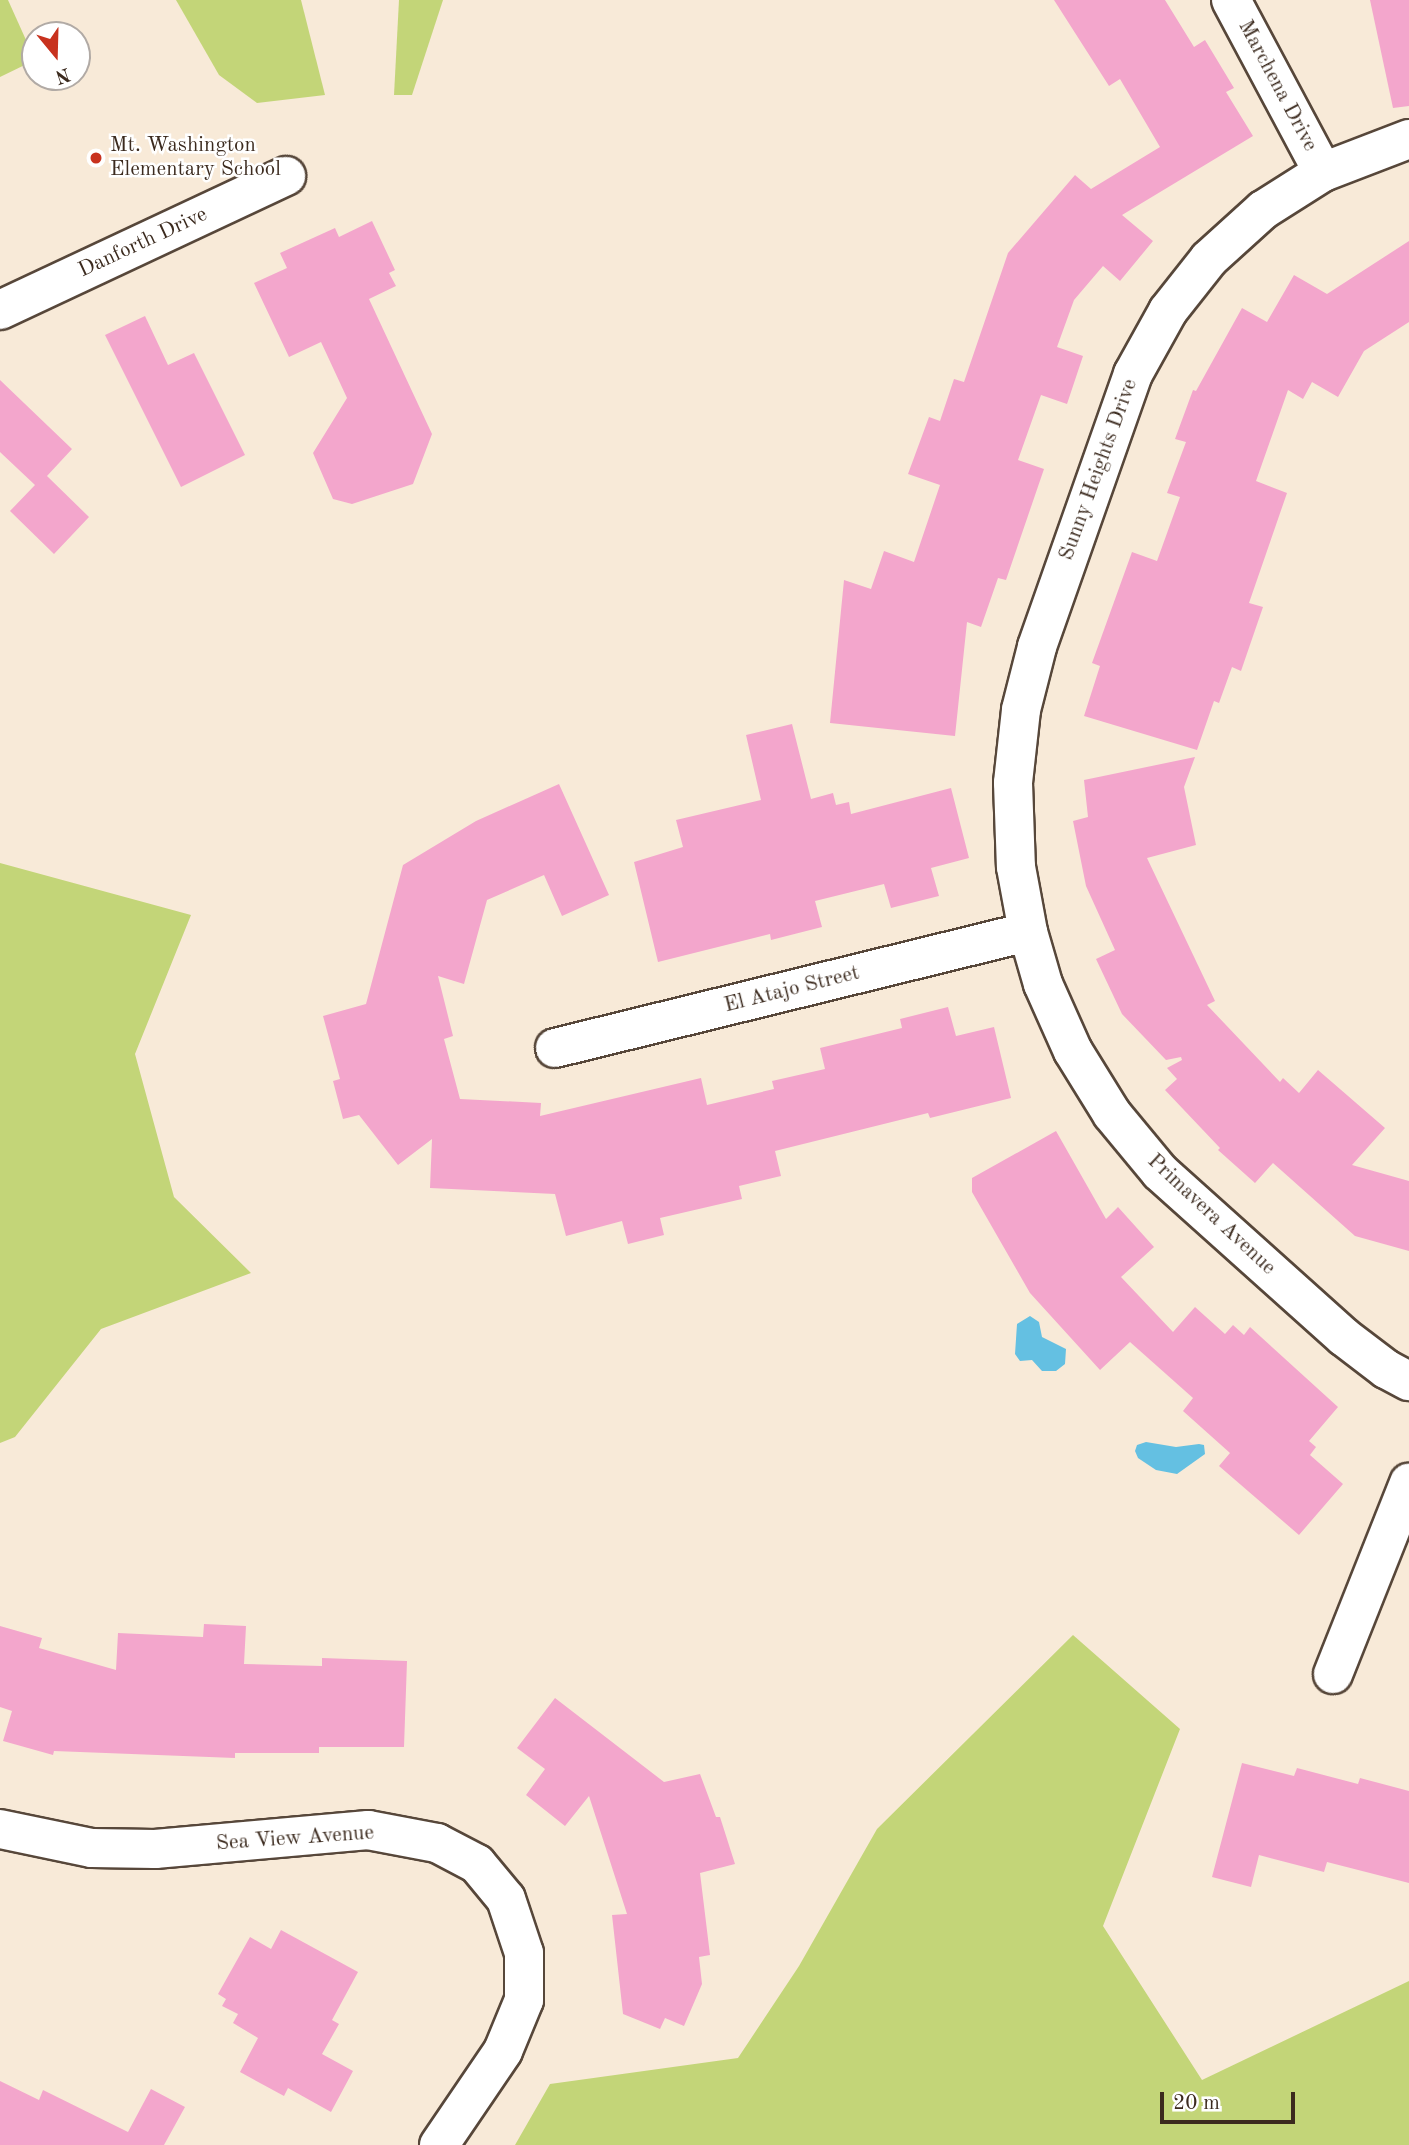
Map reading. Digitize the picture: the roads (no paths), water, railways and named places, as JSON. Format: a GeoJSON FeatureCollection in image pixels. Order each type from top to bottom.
{"type":"FeatureCollection","features":[{"type":"Feature","properties":{"kind":"street","name":"Marchena Drive"},"geometry":{"type":"LineString","coordinates":[[1231,0],[1323,172]]}},
{"type":"Feature","properties":{"kind":"street","name":"Sunny Heights Drive"},"geometry":{"type":"LineString","coordinates":[[1028,932],[1016,867],[1013,783],[1021,709],[1037,647],[1133,374],[1168,311],[1209,259],[1263,210],[1323,172],[1409,139]]}},
{"type":"Feature","properties":{"kind":"street","name":"Danforth Drive"},"geometry":{"type":"LineString","coordinates":[[0,310],[286,176]]}},
{"type":"Feature","properties":{"kind":"street","name":"El Atajo Street"},"geometry":{"type":"LineString","coordinates":[[555,1048],[1028,932]]}},
{"type":"Feature","properties":{"kind":"street","name":"Primavera Avenue"},"geometry":{"type":"LineString","coordinates":[[1028,932],[1043,984],[1073,1052],[1112,1114],[1160,1172],[1344,1337],[1386,1369],[1409,1381]]}},
{"type":"Feature","properties":{"kind":"street"},"geometry":{"type":"LineString","coordinates":[[1333,1674],[1409,1483]]}},
{"type":"Feature","properties":{"kind":"street","name":"Sea View Avenue"},"geometry":{"type":"LineString","coordinates":[[0,1829],[92,1848],[142,1849],[368,1830],[437,1843],[477,1864],[506,1899],[524,1953],[524,2000],[503,2051],[439,2145]]}},
{"type":"Feature","properties":{"kind":"water"},"geometry":{"type":"Polygon","coordinates":[[[1030,1316],[1039,1322],[1042,1337],[1066,1349],[1065,1364],[1056,1371],[1042,1371],[1032,1360],[1020,1361],[1015,1354],[1017,1324],[1030,1316]]]}},
{"type":"Feature","properties":{"kind":"water"},"geometry":{"type":"Polygon","coordinates":[[[1146,1442],[1176,1447],[1204,1445],[1205,1454],[1177,1474],[1156,1470],[1138,1458],[1135,1451],[1137,1445],[1146,1442]]]}},
{"type":"Feature","properties":{"kind":"place","name":"Mt. Washington Elementary School"},"geometry":{"type":"Point","coordinates":[96,158]}}]}
